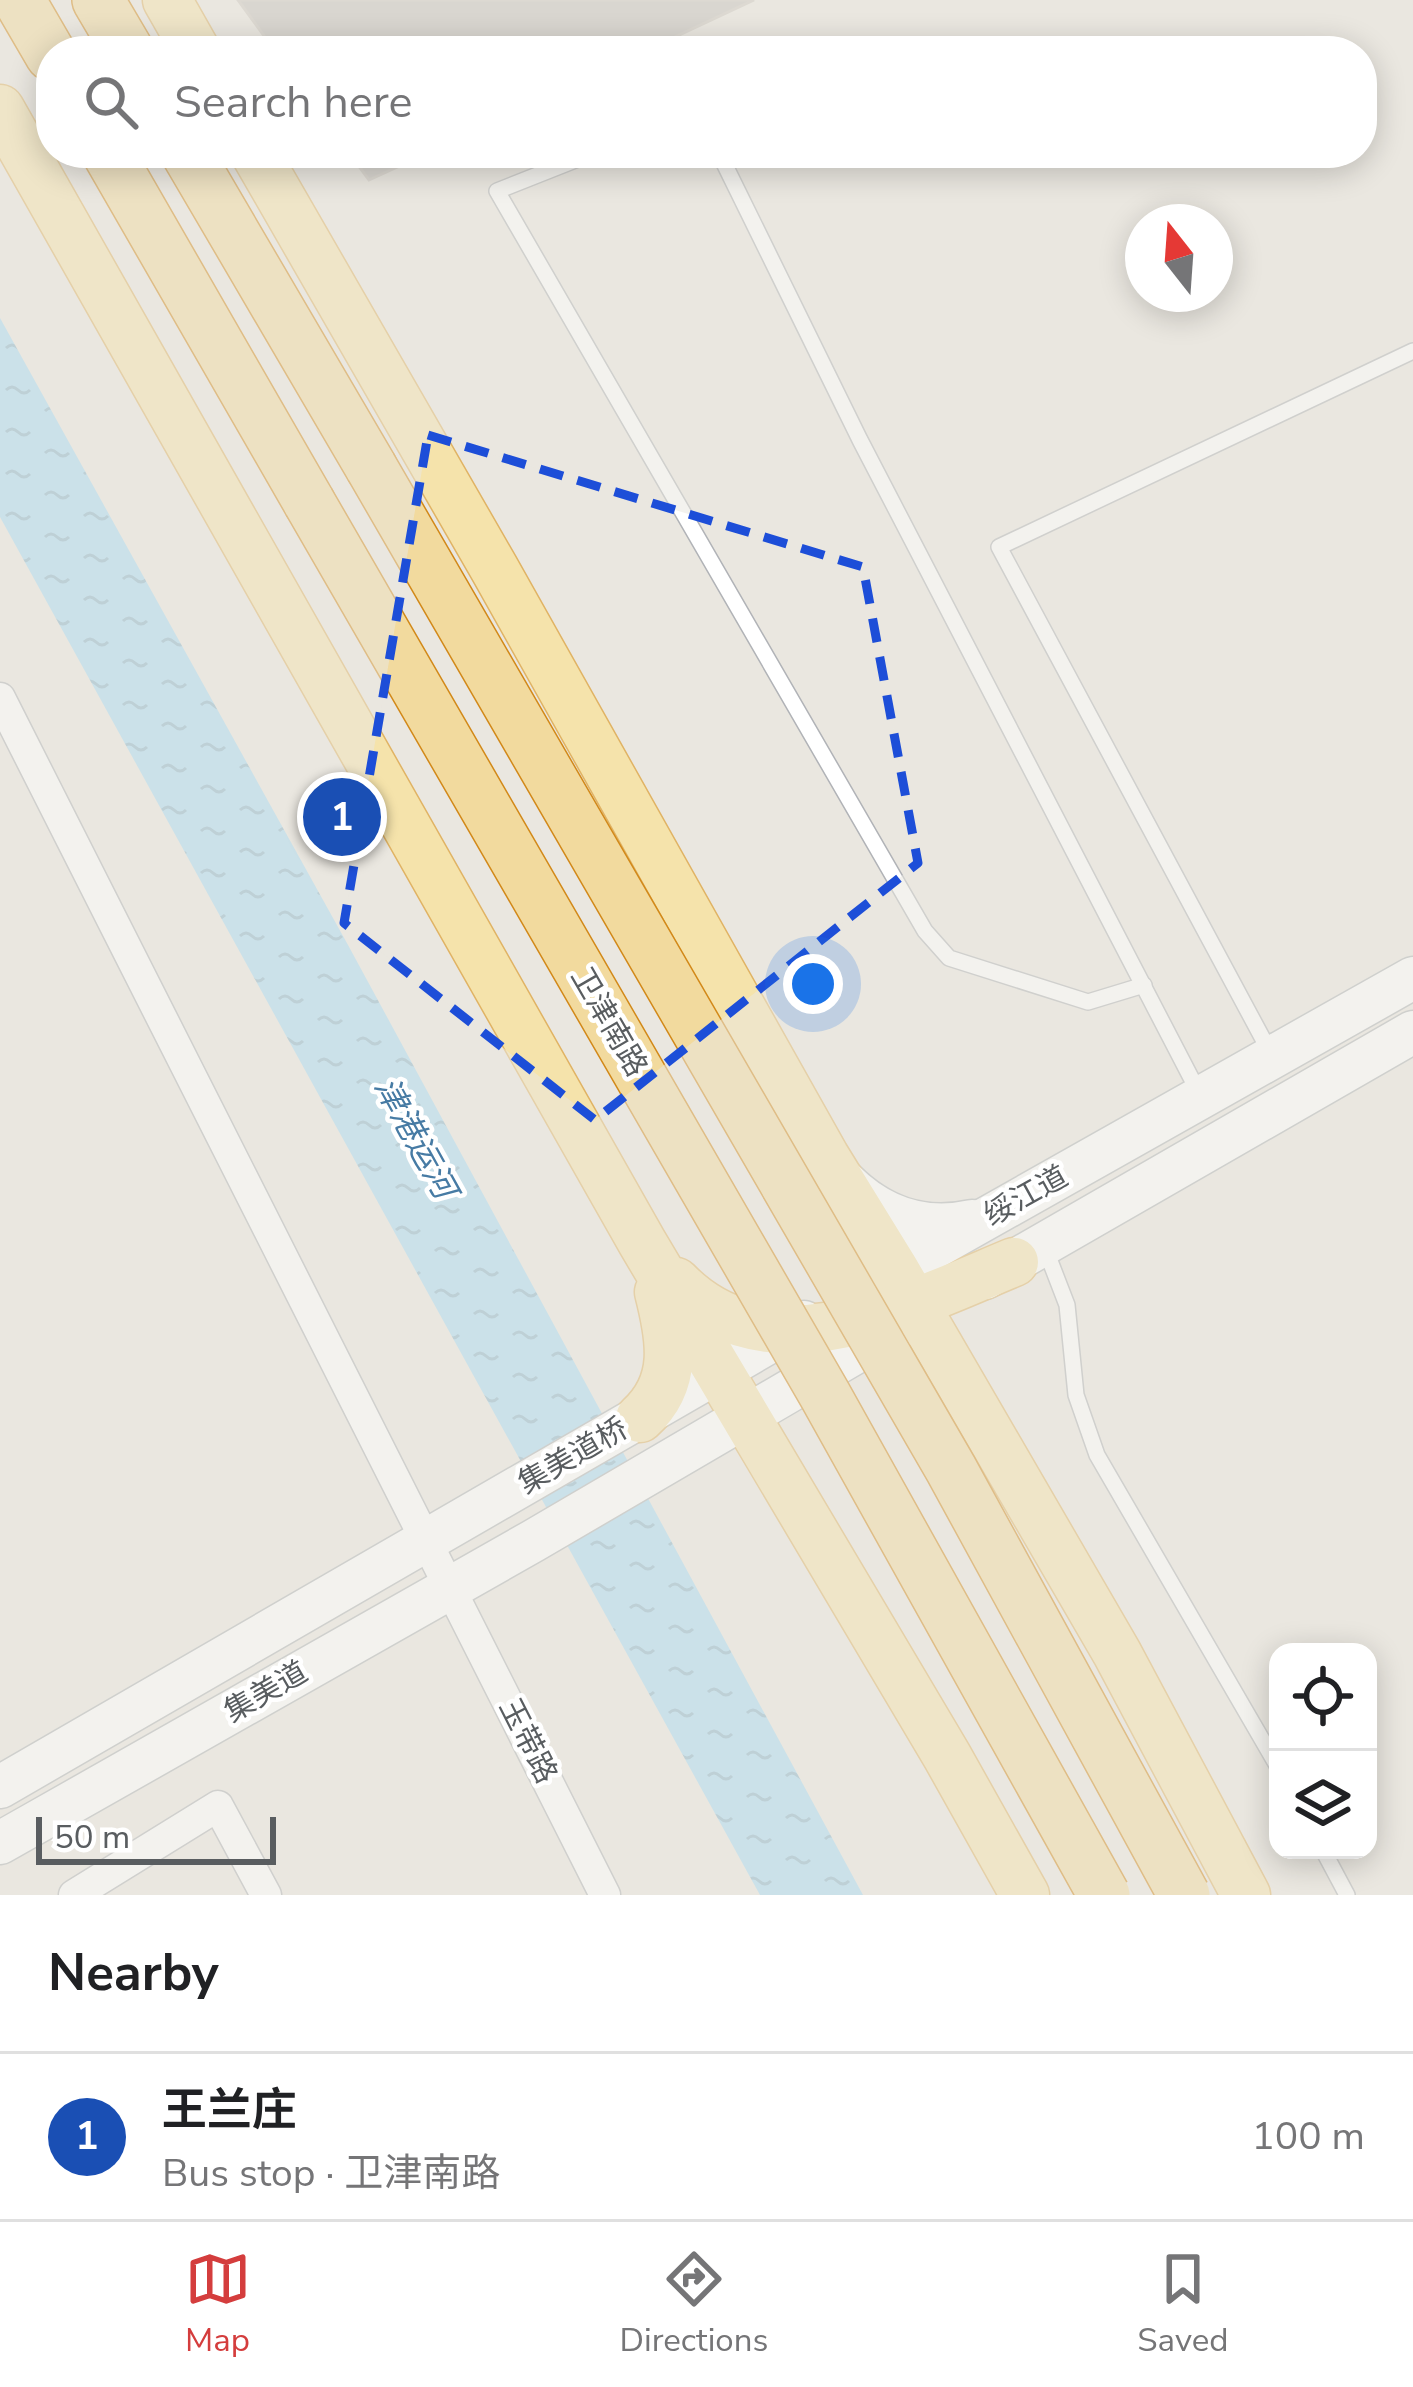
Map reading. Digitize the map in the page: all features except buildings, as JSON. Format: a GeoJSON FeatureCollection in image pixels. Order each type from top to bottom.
{"type":"FeatureCollection","features":[{"type":"Feature","properties":{"kind":"highway"},"geometry":{"type":"LineString","coordinates":[[19,0],[40,36]]}},
{"type":"Feature","properties":{"kind":"highway"},"geometry":{"type":"LineString","coordinates":[[98,0],[119,36]]}},
{"type":"Feature","properties":{"kind":"highway","name":"卫津南路"},"geometry":{"type":"LineString","coordinates":[[117,168],[825,1395],[1104,1895]]}},
{"type":"Feature","properties":{"kind":"highway"},"geometry":{"type":"LineString","coordinates":[[197,168],[951,1469],[1184,1895]]}},
{"type":"Feature","properties":{"kind":"main road"},"geometry":{"type":"LineString","coordinates":[[167,0],[187,36]]}},
{"type":"Feature","properties":{"kind":"main road"},"geometry":{"type":"LineString","coordinates":[[0,109],[642,1242],[1025,1895]]}},
{"type":"Feature","properties":{"kind":"main road"},"geometry":{"type":"LineString","coordinates":[[264,168],[825,1157],[1117,1653],[1246,1895]]}},
{"type":"Feature","properties":{"kind":"main road","name":"绥江道"},"geometry":{"type":"LineString","coordinates":[[640,1418],[732,1395],[909,1295],[991,1216],[1413,978]]}},
{"type":"Feature","properties":{"kind":"main road","name":"绥江道"},"geometry":{"type":"LineString","coordinates":[[1029,1254],[1413,1032]]}},
{"type":"Feature","properties":{"kind":"main road"},"geometry":{"type":"LineString","coordinates":[[791,1329],[821,1284],[833,1250],[834,1209],[825,1157]]}},
{"type":"Feature","properties":{"kind":"main road"},"geometry":{"type":"LineString","coordinates":[[825,1157],[860,1197],[897,1219],[938,1225],[991,1216]]}},
{"type":"Feature","properties":{"kind":"main road"},"geometry":{"type":"LineString","coordinates":[[642,1242],[704,1307],[756,1328],[843,1324],[909,1295],[1029,1254]]}},
{"type":"Feature","properties":{"kind":"main road"},"geometry":{"type":"LineString","coordinates":[[640,1418],[664,1391],[669,1354],[665,1316],[642,1242]]}},
{"type":"Feature","properties":{"kind":"main road","name":"绥江道"},"geometry":{"type":"LineString","coordinates":[[732,1395],[791,1329]]}},
{"type":"Feature","properties":{"kind":"main road","name":"集美道桥"},"geometry":{"type":"LineString","coordinates":[[533,1541],[665,1465],[732,1395]]}},
{"type":"Feature","properties":{"kind":"main road","name":"集美道桥"},"geometry":{"type":"LineString","coordinates":[[505,1495],[640,1418]]}},
{"type":"Feature","properties":{"kind":"main road","name":"集美道"},"geometry":{"type":"LineString","coordinates":[[0,1787],[505,1495]]}},
{"type":"Feature","properties":{"kind":"main road","name":"集美道"},"geometry":{"type":"LineString","coordinates":[[0,1843],[533,1541]]}},
{"type":"Feature","properties":{"kind":"street","name":"玉带路"},"geometry":{"type":"LineString","coordinates":[[0,698],[605,1895]]}},
{"type":"Feature","properties":{"kind":"street"},"geometry":{"type":"LineString","coordinates":[[74,1895],[218,1806],[266,1895]]}},
{"type":"Feature","properties":{"kind":"lane"},"geometry":{"type":"LineString","coordinates":[[555,168],[496,191],[925,931],[949,958],[1088,1002],[1144,985]]}},
{"type":"Feature","properties":{"kind":"lane"},"geometry":{"type":"LineString","coordinates":[[726,168],[860,440],[1201,1098]]}},
{"type":"Feature","properties":{"kind":"lane"},"geometry":{"type":"LineString","coordinates":[[1273,1057],[999,547],[1413,351]]}},
{"type":"Feature","properties":{"kind":"lane"},"geometry":{"type":"LineString","coordinates":[[1029,1254],[1067,1305],[1076,1394],[1096,1455],[1269,1752]]}},
{"type":"Feature","properties":{"kind":"lane"},"geometry":{"type":"LineString","coordinates":[[1328,1859],[1347,1895]]}},
{"type":"Feature","properties":{"kind":"highlighted area"},"geometry":{"type":"Polygon","coordinates":[[[428,435],[863,567],[918,863],[595,1120],[344,923],[428,435]]]}},
{"type":"Feature","properties":{"kind":"water","name":"津港运河"},"geometry":{"type":"Polygon","coordinates":[[[0,318],[348,945],[863,1895],[760,1895],[0,517],[0,318]]]}},
{"type":"Feature","properties":{"kind":"place","name":"王兰庄"},"geometry":{"type":"Point","coordinates":[342,817]}}]}
